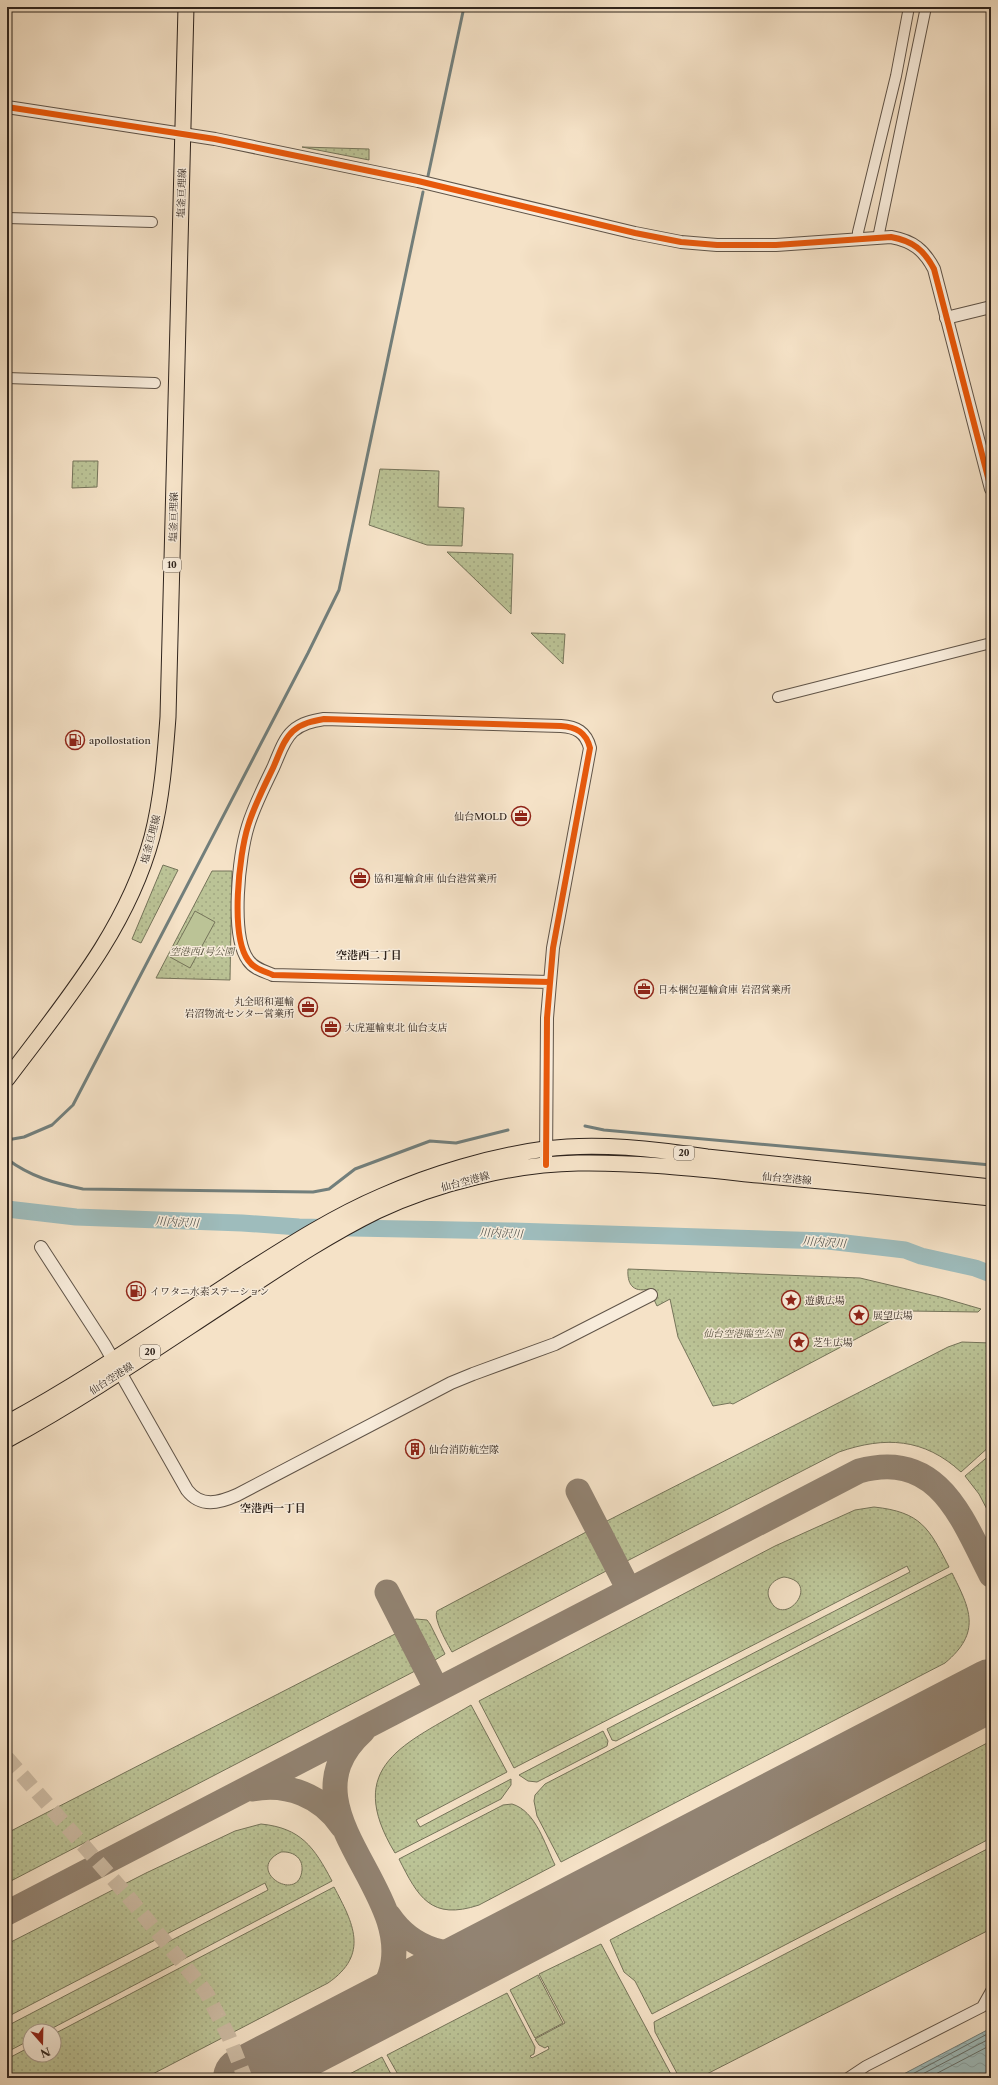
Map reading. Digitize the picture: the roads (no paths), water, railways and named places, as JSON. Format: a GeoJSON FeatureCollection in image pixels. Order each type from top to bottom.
{"type":"FeatureCollection","features":[{"type":"Feature","properties":{"kind":"main road","name":"塩釜亘理線"},"geometry":{"type":"LineString","coordinates":[[7,1079],[85,974],[108,940],[125,908],[145,861],[159,806],[168,717],[186,7]]}},
{"type":"Feature","properties":{"kind":"main road","name":"仙台空港線"},"geometry":{"type":"LineString","coordinates":[[7,1440],[39,1423],[269,1258],[342,1216],[382,1196],[426,1179],[504,1156],[547,1149],[612,1147],[664,1150],[707,1158],[991,1187]]}},
{"type":"Feature","properties":{"kind":"main road","name":"仙台空港線"},"geometry":{"type":"LineString","coordinates":[[7,1423],[117,1366],[290,1260],[354,1223],[408,1199],[444,1186],[493,1174],[546,1165],[575,1163],[657,1165],[991,1198]]}},
{"type":"Feature","properties":{"kind":"street"},"geometry":{"type":"LineString","coordinates":[[858,240],[858,232],[896,76],[909,7]]}},
{"type":"Feature","properties":{"kind":"street"},"geometry":{"type":"LineString","coordinates":[[878,238],[926,7]]}},
{"type":"Feature","properties":{"kind":"street"},"geometry":{"type":"LineString","coordinates":[[7,107],[183,133],[418,181],[635,233],[681,242],[717,245],[776,245],[878,238],[904,239],[916,245],[925,253],[934,269],[991,489]]}},
{"type":"Feature","properties":{"kind":"street"},"geometry":{"type":"LineString","coordinates":[[7,218],[152,222]]}},
{"type":"Feature","properties":{"kind":"street"},"geometry":{"type":"LineString","coordinates":[[946,318],[991,307]]}},
{"type":"Feature","properties":{"kind":"street"},"geometry":{"type":"LineString","coordinates":[[7,378],[155,383]]}},
{"type":"Feature","properties":{"kind":"street"},"geometry":{"type":"LineString","coordinates":[[778,697],[991,643]]}},
{"type":"Feature","properties":{"kind":"street"},"geometry":{"type":"LineString","coordinates":[[546,1165],[547,1018],[553,948],[590,748],[585,735],[576,728],[561,726],[324,719],[304,724],[294,730],[283,746],[257,802],[242,846],[239,870],[239,940],[244,953],[253,966],[273,975],[550,982]]}},
{"type":"Feature","properties":{"kind":"street"},"geometry":{"type":"LineString","coordinates":[[41,1247],[117,1366],[188,1490],[199,1501],[215,1503],[237,1495],[451,1383],[555,1344],[651,1295]]}},
{"type":"Feature","properties":{"kind":"street"},"geometry":{"type":"LineString","coordinates":[[848,2078],[866,2066],[982,2007],[991,1991]]}},
{"type":"Feature","properties":{"kind":"water"},"geometry":{"type":"Polygon","coordinates":[[[991,2028],[991,2072],[980,2078],[896,2078],[991,2028]]]}},
{"type":"Feature","properties":{"kind":"waterway"},"geometry":{"type":"LineString","coordinates":[[428,176],[464,7]]}},
{"type":"Feature","properties":{"kind":"waterway"},"geometry":{"type":"LineString","coordinates":[[7,1140],[24,1137],[52,1125],[73,1105],[308,653],[339,590],[423,192]]}},
{"type":"Feature","properties":{"kind":"waterway"},"geometry":{"type":"LineString","coordinates":[[585,1126],[604,1130],[991,1165]]}},
{"type":"Feature","properties":{"kind":"waterway"},"geometry":{"type":"LineString","coordinates":[[7,1159],[34,1175],[83,1189],[313,1192],[329,1189],[355,1169],[430,1141],[456,1143],[508,1130]]}},
{"type":"Feature","properties":{"kind":"waterway","name":"川内沢川"},"geometry":{"type":"LineString","coordinates":[[7,1209],[76,1217],[242,1223],[299,1227],[513,1231],[828,1241],[905,1250],[921,1256],[975,1268],[991,1274]]}},
{"type":"Feature","properties":{"kind":"tunnel"},"geometry":{"type":"LineString","coordinates":[[7,1758],[126,1894],[206,1992],[229,2037],[245,2078]]}},
{"type":"Feature","properties":{"kind":"place","name":"apollostation"},"geometry":{"type":"Point","coordinates":[75,740]}},
{"type":"Feature","properties":{"kind":"place","name":"仙台MOLD"},"geometry":{"type":"Point","coordinates":[521,816]}},
{"type":"Feature","properties":{"kind":"place","name":"協和運輸倉庫 仙台港営業所"},"geometry":{"type":"Point","coordinates":[360,878]}},
{"type":"Feature","properties":{"kind":"place","name":"日本梱包運輸倉庫 岩沼営業所"},"geometry":{"type":"Point","coordinates":[644,989]}},
{"type":"Feature","properties":{"kind":"place","name":"丸全昭和運輸 岩沼物流センター営業所"},"geometry":{"type":"Point","coordinates":[308,1007]}},
{"type":"Feature","properties":{"kind":"place","name":"大虎運輸東北 仙台支店"},"geometry":{"type":"Point","coordinates":[331,1027]}},
{"type":"Feature","properties":{"kind":"place","name":"イワタニ水素ステーション"},"geometry":{"type":"Point","coordinates":[136,1291]}},
{"type":"Feature","properties":{"kind":"place","name":"遊戯広場"},"geometry":{"type":"Point","coordinates":[791,1300]}},
{"type":"Feature","properties":{"kind":"place","name":"展望広場"},"geometry":{"type":"Point","coordinates":[859,1315]}},
{"type":"Feature","properties":{"kind":"place","name":"芝生広場"},"geometry":{"type":"Point","coordinates":[799,1342]}},
{"type":"Feature","properties":{"kind":"place","name":"仙台消防航空隊"},"geometry":{"type":"Point","coordinates":[415,1449]}},
{"type":"Feature","properties":{"kind":"district","name":"空港西二丁目"},"geometry":{"type":"Point","coordinates":[369,955]}},
{"type":"Feature","properties":{"kind":"district","name":"空港西一丁目"},"geometry":{"type":"Point","coordinates":[273,1508]}},
{"type":"Feature","properties":{"kind":"park label","name":"空港西1号公園"},"geometry":{"type":"Point","coordinates":[202,951]}},
{"type":"Feature","properties":{"kind":"park label","name":"仙台空港臨空公園"},"geometry":{"type":"Point","coordinates":[743,1333]}}]}
